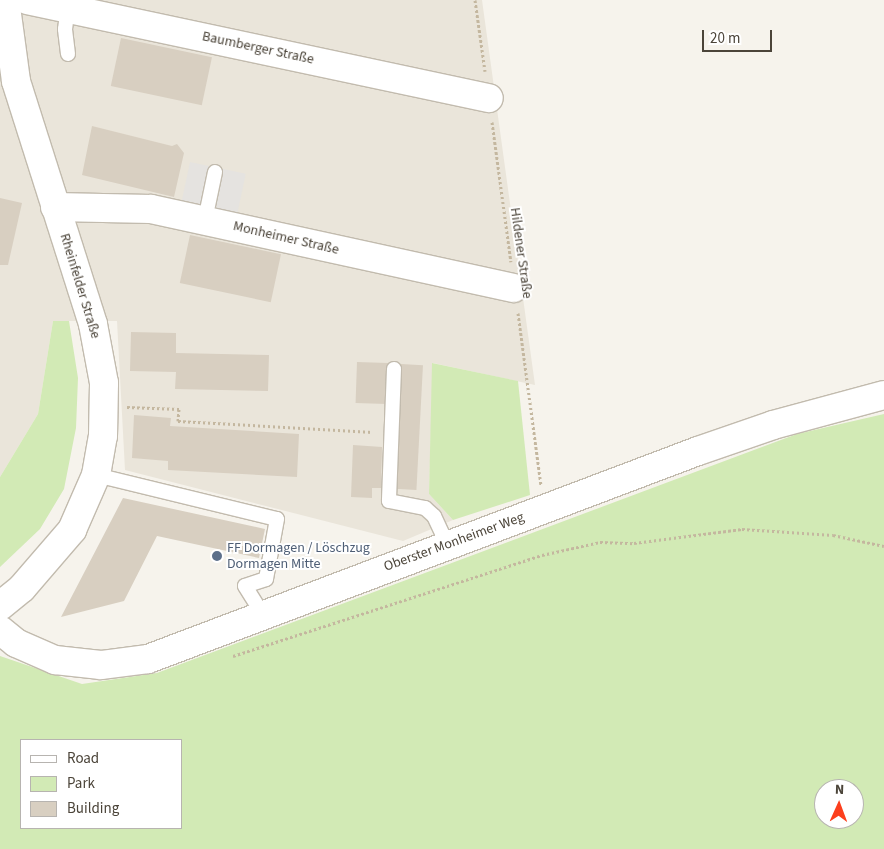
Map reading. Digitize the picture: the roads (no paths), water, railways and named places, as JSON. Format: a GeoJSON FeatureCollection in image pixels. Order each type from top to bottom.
{"type":"FeatureCollection","features":[{"type":"Feature","properties":{"kind":"street","name":"Rheinfelder Straße"},"geometry":{"type":"LineString","coordinates":[[0,606],[22,588],[72,530],[96,475],[104,406],[104,384],[93,324],[5,62],[4,0]]}},
{"type":"Feature","properties":{"kind":"street","name":"Baumberger Straße"},"geometry":{"type":"LineString","coordinates":[[27,0],[488,98]]}},
{"type":"Feature","properties":{"kind":"street","name":"Monheimer Straße"},"geometry":{"type":"LineString","coordinates":[[55,207],[151,209],[514,288]]}},
{"type":"Feature","properties":{"kind":"street","name":"Oberster Monheimer Weg"},"geometry":{"type":"LineString","coordinates":[[0,630],[16,643],[55,660],[101,665],[148,659],[262,613],[773,425],[884,394]]}},
{"type":"Feature","properties":{"kind":"lane"},"geometry":{"type":"LineString","coordinates":[[68,8],[65,29],[68,54]]}},
{"type":"Feature","properties":{"kind":"lane"},"geometry":{"type":"LineString","coordinates":[[205,220],[216,172]]}},
{"type":"Feature","properties":{"kind":"lane"},"geometry":{"type":"LineString","coordinates":[[394,369],[388,501],[425,508],[434,516],[447,544]]}},
{"type":"Feature","properties":{"kind":"lane"},"geometry":{"type":"LineString","coordinates":[[96,475],[278,519],[266,579],[245,586],[262,613]]}},
{"type":"Feature","properties":{"kind":"place","name":"FF Dormagen / Löschzug Dormagen Mitte"},"geometry":{"type":"Point","coordinates":[217,556]}}]}
